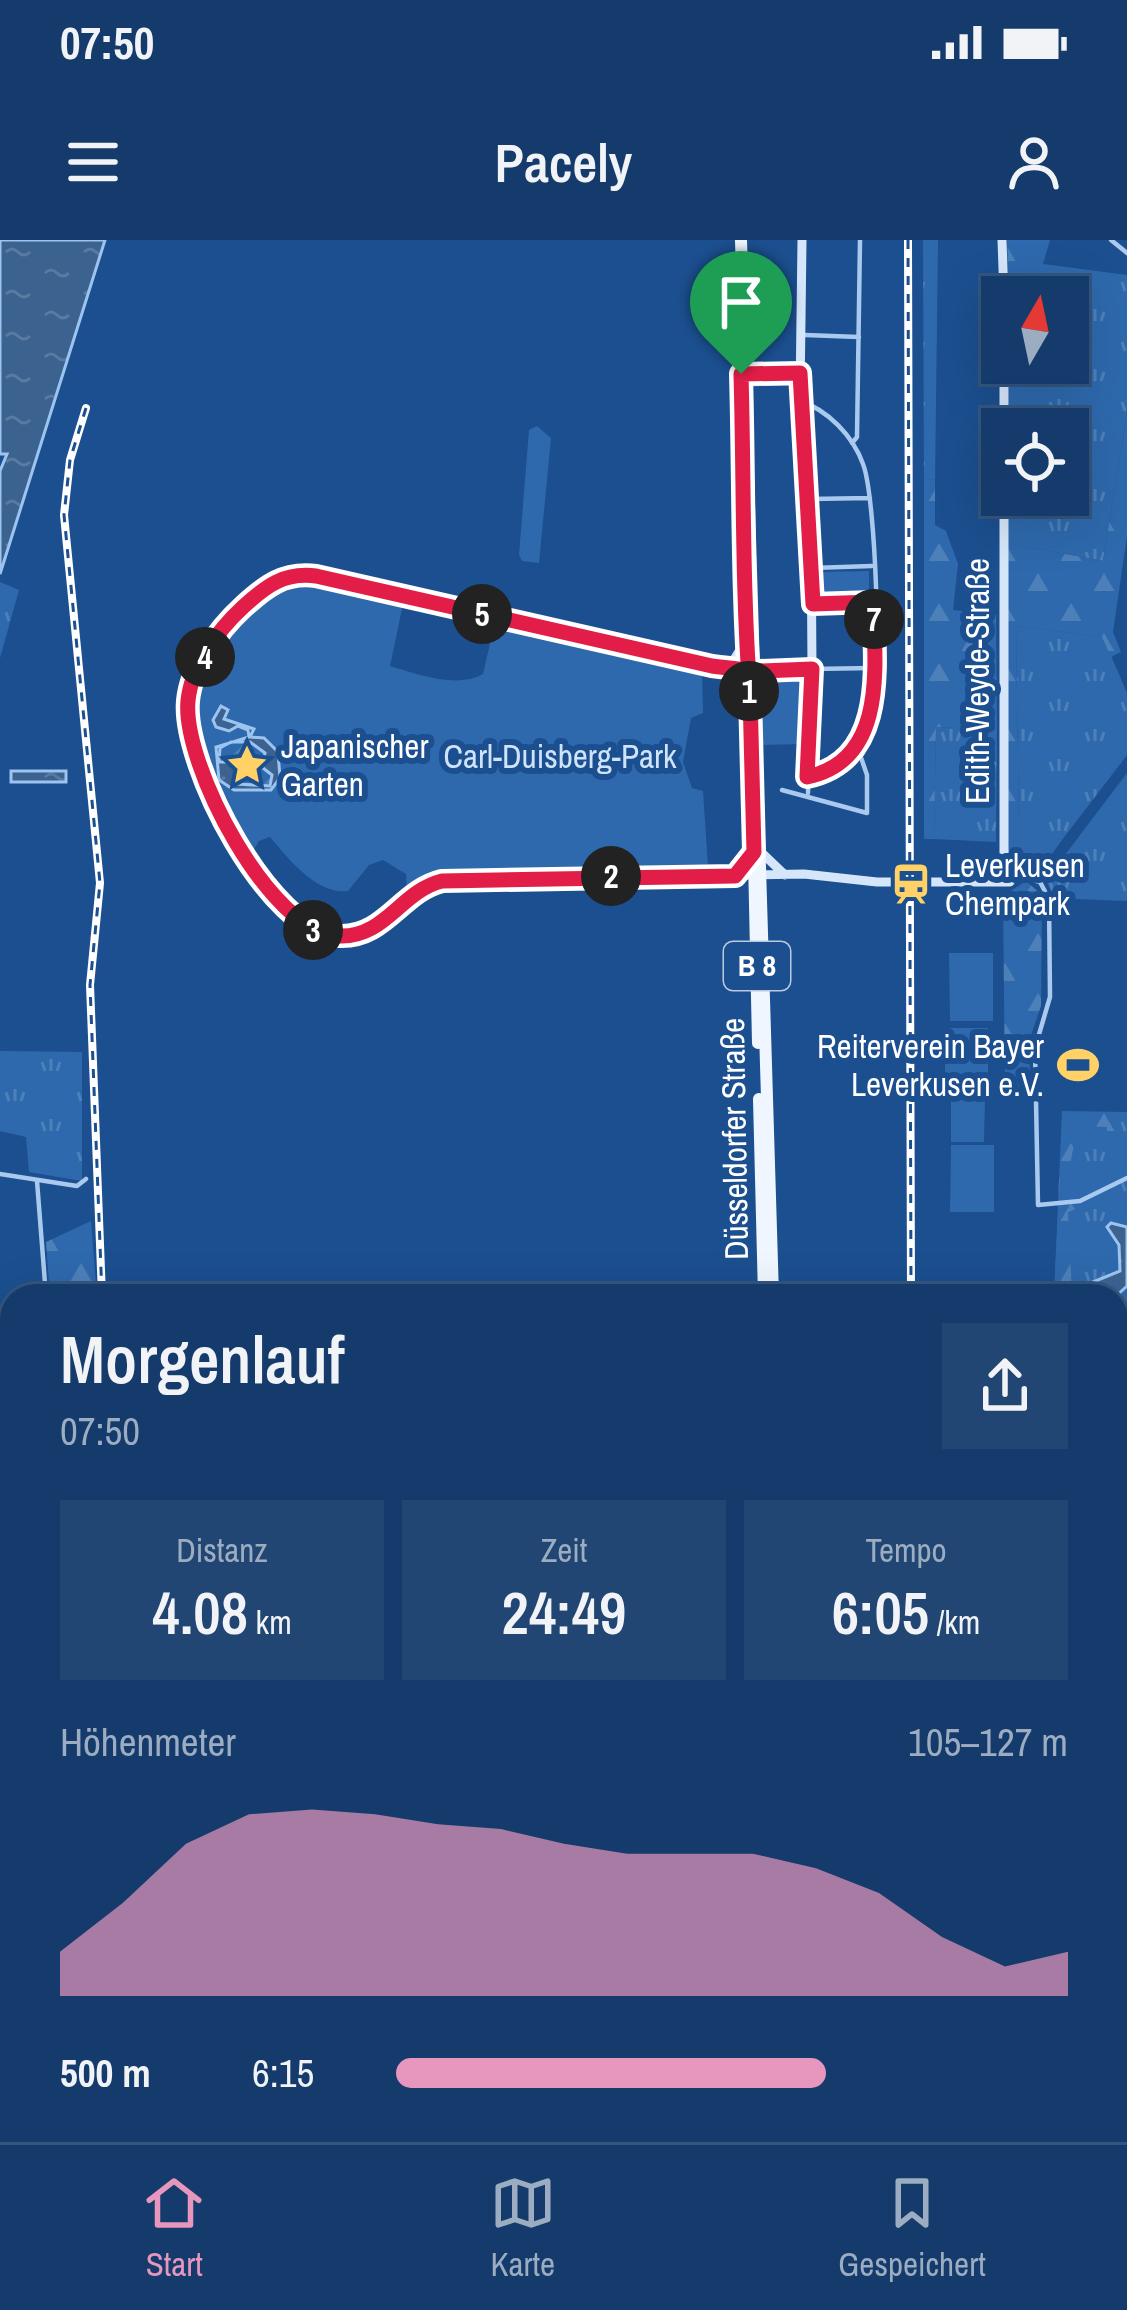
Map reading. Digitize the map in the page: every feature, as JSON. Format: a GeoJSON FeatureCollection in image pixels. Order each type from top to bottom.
{"type":"FeatureCollection","features":[{"type":"Feature","properties":{"kind":"main road","name":"B 8"},"geometry":{"type":"LineString","coordinates":[[739,240],[750,694]]}},
{"type":"Feature","properties":{"kind":"main road","name":"B 8"},"geometry":{"type":"LineString","coordinates":[[743,379],[747,639],[752,670]]}},
{"type":"Feature","properties":{"kind":"main road","name":"Düsseldorfer Straße"},"geometry":{"type":"LineString","coordinates":[[752,670],[759,782],[769,1284]]}},
{"type":"Feature","properties":{"kind":"main road","name":"Düsseldorfer Straße"},"geometry":{"type":"LineString","coordinates":[[750,694],[758,853]]}},
{"type":"Feature","properties":{"kind":"main road","name":"Düsseldorfer Straße"},"geometry":{"type":"LineString","coordinates":[[758,875],[763,897],[764,1128]]}},
{"type":"Feature","properties":{"kind":"street"},"geometry":{"type":"LineString","coordinates":[[802,240],[800,400],[813,604],[808,794]]}},
{"type":"Feature","properties":{"kind":"street"},"geometry":{"type":"LineString","coordinates":[[852,443],[857,437],[860,240]]}},
{"type":"Feature","properties":{"kind":"street"},"geometry":{"type":"LineString","coordinates":[[1002,240],[1003,276]]}},
{"type":"Feature","properties":{"kind":"street"},"geometry":{"type":"LineString","coordinates":[[1112,240],[1127,253]]}},
{"type":"Feature","properties":{"kind":"street"},"geometry":{"type":"LineString","coordinates":[[801,335],[859,337]]}},
{"type":"Feature","properties":{"kind":"street"},"geometry":{"type":"LineString","coordinates":[[743,379],[800,378]]}},
{"type":"Feature","properties":{"kind":"street"},"geometry":{"type":"LineString","coordinates":[[800,400],[835,423],[865,467],[873,602],[874,708],[856,743],[807,777]]}},
{"type":"Feature","properties":{"kind":"street"},"geometry":{"type":"LineString","coordinates":[[807,499],[870,499]]}},
{"type":"Feature","properties":{"kind":"street","name":"Edith-Weyde-Straße"},"geometry":{"type":"LineString","coordinates":[[999,880],[1004,866],[1004,516]]}},
{"type":"Feature","properties":{"kind":"street"},"geometry":{"type":"LineString","coordinates":[[812,568],[872,566]]}},
{"type":"Feature","properties":{"kind":"street"},"geometry":{"type":"LineString","coordinates":[[874,668],[724,668],[311,575],[271,584],[222,630],[194,667],[184,704],[191,743],[231,831],[275,899],[296,920],[326,934],[370,930],[414,892],[442,881],[784,875],[877,882],[1010,882],[1015,874]]}},
{"type":"Feature","properties":{"kind":"street"},"geometry":{"type":"LineString","coordinates":[[813,604],[873,602]]}},
{"type":"Feature","properties":{"kind":"street"},"geometry":{"type":"LineString","coordinates":[[191,743],[192,681],[222,630]]}},
{"type":"Feature","properties":{"kind":"street"},"geometry":{"type":"LineString","coordinates":[[724,668],[740,659],[747,639]]}},
{"type":"Feature","properties":{"kind":"street"},"geometry":{"type":"LineString","coordinates":[[724,668],[741,676],[750,694]]}},
{"type":"Feature","properties":{"kind":"street"},"geometry":{"type":"LineString","coordinates":[[782,790],[866,813],[867,776],[856,743]]}},
{"type":"Feature","properties":{"kind":"street"},"geometry":{"type":"LineString","coordinates":[[735,876],[758,853],[784,875]]}},
{"type":"Feature","properties":{"kind":"street"},"geometry":{"type":"LineString","coordinates":[[1004,866],[1040,882],[1049,898],[1050,1001],[1036,1048],[1038,1204],[1080,1201],[1127,1178]]}},
{"type":"Feature","properties":{"kind":"street"},"geometry":{"type":"LineString","coordinates":[[763,897],[784,875]]}},
{"type":"Feature","properties":{"kind":"street"},"geometry":{"type":"LineString","coordinates":[[0,1174],[77,1186],[86,1179]]}},
{"type":"Feature","properties":{"kind":"street"},"geometry":{"type":"LineString","coordinates":[[37,1180],[45,1284]]}},
{"type":"Feature","properties":{"kind":"green space"},"geometry":{"type":"Polygon","coordinates":[[[923,240],[938,240],[935,480],[924,479],[923,240]]]}},
{"type":"Feature","properties":{"kind":"green space"},"geometry":{"type":"Polygon","coordinates":[[[1007,240],[1050,240],[1043,264],[1028,263],[1024,276],[1008,276],[1007,240]]]}},
{"type":"Feature","properties":{"kind":"green space"},"geometry":{"type":"Polygon","coordinates":[[[1028,262],[1127,275],[1127,412],[1103,561],[1007,543],[1007,516],[1089,516],[1089,408],[1008,408],[1009,384],[1089,384],[1089,276],[1024,276],[1028,262]]]}},
{"type":"Feature","properties":{"kind":"green space"},"geometry":{"type":"Polygon","coordinates":[[[1127,412],[1127,536],[1113,632],[1121,652],[1111,657],[1102,637],[1016,626],[1019,828],[1062,840],[1037,875],[1019,869],[1008,856],[1007,543],[1103,561],[1127,412]]]}},
{"type":"Feature","properties":{"kind":"green space"},"geometry":{"type":"Polygon","coordinates":[[[537,426],[551,438],[539,563],[522,561],[519,555],[529,430],[537,426]]]}},
{"type":"Feature","properties":{"kind":"green space"},"geometry":{"type":"Polygon","coordinates":[[[924,479],[935,480],[935,525],[946,531],[958,564],[953,610],[996,615],[997,730],[936,727],[934,839],[924,839],[924,479]]]}},
{"type":"Feature","properties":{"kind":"green space"},"geometry":{"type":"Polygon","coordinates":[[[869,571],[869,600],[818,601],[818,572],[869,571]]]}},
{"type":"Feature","properties":{"kind":"green space"},"geometry":{"type":"Polygon","coordinates":[[[0,582],[19,590],[0,658],[0,582]]]}},
{"type":"Feature","properties":{"kind":"green space","name":"Carl-Duisberg-Park"},"geometry":{"type":"Polygon","coordinates":[[[287,582],[403,604],[390,666],[424,676],[461,680],[483,674],[494,626],[702,672],[703,713],[691,718],[683,762],[692,788],[703,791],[708,866],[452,872],[407,893],[406,874],[383,860],[369,865],[348,891],[336,891],[304,873],[270,837],[259,841],[251,854],[203,756],[196,696],[214,646],[257,602],[287,582]]]}},
{"type":"Feature","properties":{"kind":"green space"},"geometry":{"type":"Polygon","coordinates":[[[1016,626],[1103,637],[1127,693],[1127,755],[1062,840],[1019,829],[1016,626]]]}},
{"type":"Feature","properties":{"kind":"green space"},"geometry":{"type":"Polygon","coordinates":[[[811,674],[803,744],[763,745],[762,677],[811,674]]]}},
{"type":"Feature","properties":{"kind":"green space"},"geometry":{"type":"Polygon","coordinates":[[[936,727],[997,730],[996,842],[934,839],[936,727]]]}},
{"type":"Feature","properties":{"kind":"green space","name":"Japanischer Garten"},"geometry":{"type":"Polygon","coordinates":[[[251,742],[265,753],[263,768],[272,775],[271,786],[242,787],[229,762],[219,763],[225,743],[251,742]]]}},
{"type":"Feature","properties":{"kind":"green space"},"geometry":{"type":"Polygon","coordinates":[[[1127,773],[1127,901],[1054,898],[1046,880],[1127,773]]]}},
{"type":"Feature","properties":{"kind":"green space"},"geometry":{"type":"Polygon","coordinates":[[[1026,881],[1042,895],[1041,1006],[1029,1041],[1030,1094],[1005,1094],[1003,896],[1026,881]]]}},
{"type":"Feature","properties":{"kind":"green space"},"geometry":{"type":"Polygon","coordinates":[[[949,953],[993,953],[993,1021],[950,1021],[949,953]]]}},
{"type":"Feature","properties":{"kind":"green space"},"geometry":{"type":"Polygon","coordinates":[[[945,1028],[988,1028],[988,1095],[945,1094],[945,1028]]]}},
{"type":"Feature","properties":{"kind":"green space"},"geometry":{"type":"Polygon","coordinates":[[[0,1051],[82,1052],[82,1181],[29,1172],[26,1137],[0,1131],[0,1051]]]}},
{"type":"Feature","properties":{"kind":"green space"},"geometry":{"type":"Polygon","coordinates":[[[951,1099],[985,1100],[984,1142],[951,1142],[951,1099]]]}},
{"type":"Feature","properties":{"kind":"green space"},"geometry":{"type":"Polygon","coordinates":[[[1062,1111],[1127,1112],[1127,1284],[1055,1284],[1062,1111]]]}},
{"type":"Feature","properties":{"kind":"green space"},"geometry":{"type":"Polygon","coordinates":[[[1063,1112],[1117,1113],[1117,1149],[1127,1151],[1127,1156],[1106,1152],[1107,1127],[1078,1126],[1070,1164],[1096,1202],[1068,1212],[1071,1284],[1055,1284],[1063,1112]]]}},
{"type":"Feature","properties":{"kind":"green space"},"geometry":{"type":"Polygon","coordinates":[[[951,1145],[994,1145],[994,1212],[950,1212],[951,1145]]]}},
{"type":"Feature","properties":{"kind":"green space"},"geometry":{"type":"Polygon","coordinates":[[[91,1221],[96,1284],[49,1284],[46,1242],[91,1221]]]}},
{"type":"Feature","properties":{"kind":"water"},"geometry":{"type":"Polygon","coordinates":[[[0,240],[105,240],[0,574],[0,471],[7,454],[0,454],[0,240]]]}},
{"type":"Feature","properties":{"kind":"water"},"geometry":{"type":"Polygon","coordinates":[[[221,706],[228,710],[224,719],[254,729],[250,737],[264,738],[278,752],[280,778],[271,790],[234,790],[219,780],[216,747],[229,743],[220,748],[219,762],[229,762],[238,772],[238,784],[270,786],[272,775],[263,768],[265,753],[250,742],[232,742],[249,737],[248,730],[238,726],[229,731],[216,727],[213,720],[221,706]]]}},
{"type":"Feature","properties":{"kind":"water"},"geometry":{"type":"Polygon","coordinates":[[[11,771],[66,771],[66,782],[11,782],[11,771]]]}},
{"type":"Feature","properties":{"kind":"water"},"geometry":{"type":"Polygon","coordinates":[[[1111,1223],[1127,1227],[1127,1284],[1094,1284],[1120,1271],[1119,1245],[1107,1227],[1111,1223]]]}},
{"type":"Feature","properties":{"kind":"railway"},"geometry":{"type":"LineString","coordinates":[[908,240],[911,1284]]}},
{"type":"Feature","properties":{"kind":"railway"},"geometry":{"type":"LineString","coordinates":[[86,408],[70,460],[64,515],[100,883],[90,985],[102,1284]]}},
{"type":"Feature","properties":{"kind":"place","name":"Japanischer Garten"},"geometry":{"type":"Point","coordinates":[247,765]}},
{"type":"Feature","properties":{"kind":"place","name":"Leverkusen Chempark"},"geometry":{"type":"Point","coordinates":[911,884]}},
{"type":"Feature","properties":{"kind":"place","name":"Reiterverein Bayer Leverkusen e.V."},"geometry":{"type":"Point","coordinates":[1078,1065]}},
{"type":"Feature","properties":{"kind":"route"},"geometry":{"type":"LineString","coordinates":[[741,374],[746,618],[748,659],[748,670],[748,676],[750,694],[754,852],[747,866],[735,876],[442,881],[414,892],[375,928],[349,936],[326,934],[290,915],[231,831],[191,743],[188,712],[192,681],[222,630],[282,578],[316,576],[712,666],[724,668],[748,670],[756,670],[760,671],[812,669],[807,777],[822,772],[856,743],[874,701],[873,602],[813,604],[811,524],[801,460],[800,373],[741,374]]}}]}
